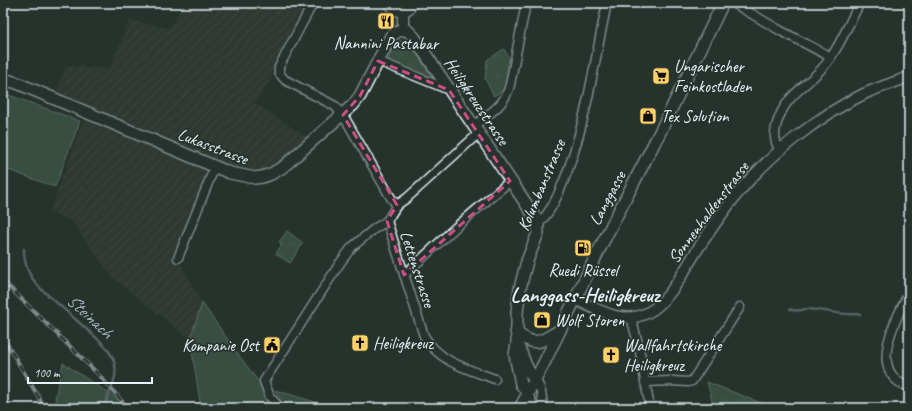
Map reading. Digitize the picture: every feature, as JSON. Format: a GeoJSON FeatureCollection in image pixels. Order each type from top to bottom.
{"type":"FeatureCollection","features":[{"type":"Feature","properties":{"kind":"main road","name":"Langgasse"},"geometry":{"type":"LineString","coordinates":[[520,408],[660,132],[723,3]]}},
{"type":"Feature","properties":{"kind":"main road","name":"Heiligkreuzstrasse"},"geometry":{"type":"LineString","coordinates":[[403,30],[410,32],[414,37],[477,129],[510,181],[534,215],[538,224]]}},
{"type":"Feature","properties":{"kind":"main road","name":"Lukasstrasse"},"geometry":{"type":"LineString","coordinates":[[3,79],[17,83],[230,173],[246,177],[262,177],[283,167],[353,105],[360,96],[391,36],[395,32],[403,30]]}},
{"type":"Feature","properties":{"kind":"main road","name":"Kolumbanstrasse"},"geometry":{"type":"LineString","coordinates":[[528,393],[524,389],[519,378],[515,355],[517,338],[517,312],[520,288],[527,261],[536,237],[538,224]]}},
{"type":"Feature","properties":{"kind":"main road"},"geometry":{"type":"LineString","coordinates":[[517,338],[532,342],[546,338],[559,331]]}},
{"type":"Feature","properties":{"kind":"main road","name":"Kolumbanstrasse"},"geometry":{"type":"LineString","coordinates":[[517,338],[523,353],[526,370],[535,380]]}},
{"type":"Feature","properties":{"kind":"street"},"geometry":{"type":"LineString","coordinates":[[313,3],[279,67],[279,73],[285,80],[335,106],[342,115],[391,198],[397,205],[407,198],[477,129],[507,96],[511,84],[526,3]]}},
{"type":"Feature","properties":{"kind":"street"},"geometry":{"type":"LineString","coordinates":[[389,3],[396,10],[403,12],[409,8],[412,3]]}},
{"type":"Feature","properties":{"kind":"street","name":"Kolumbanstrasse"},"geometry":{"type":"LineString","coordinates":[[538,224],[550,212],[570,166],[580,133],[607,3]]}},
{"type":"Feature","properties":{"kind":"street"},"geometry":{"type":"LineString","coordinates":[[733,3],[781,31],[831,57]]}},
{"type":"Feature","properties":{"kind":"street"},"geometry":{"type":"LineString","coordinates":[[780,149],[777,146],[774,137],[775,130],[784,110],[790,100],[821,71],[831,57],[860,3]]}},
{"type":"Feature","properties":{"kind":"street"},"geometry":{"type":"LineString","coordinates":[[403,12],[403,30]]}},
{"type":"Feature","properties":{"kind":"street"},"geometry":{"type":"LineString","coordinates":[[378,61],[449,90]]}},
{"type":"Feature","properties":{"kind":"street","name":"Sonnenhaldenstrasse"},"geometry":{"type":"LineString","coordinates":[[575,299],[612,316],[631,317],[648,313],[663,302],[699,246],[738,193],[755,173],[780,149],[838,108],[867,93],[909,77]]}},
{"type":"Feature","properties":{"kind":"street"},"geometry":{"type":"LineString","coordinates":[[178,258],[215,166]]}},
{"type":"Feature","properties":{"kind":"street"},"geometry":{"type":"LineString","coordinates":[[404,275],[456,227],[510,181]]}},
{"type":"Feature","properties":{"kind":"street","name":"Lettenstrasse"},"geometry":{"type":"LineString","coordinates":[[397,205],[387,221],[424,336],[431,347],[447,360],[496,380]]}},
{"type":"Feature","properties":{"kind":"street"},"geometry":{"type":"LineString","coordinates":[[280,408],[270,397],[264,381],[340,262],[352,247],[374,229],[387,221]]}},
{"type":"Feature","properties":{"kind":"street"},"geometry":{"type":"LineString","coordinates":[[909,292],[890,337],[886,352],[886,361],[891,373],[898,381],[909,387]]}},
{"type":"Feature","properties":{"kind":"street"},"geometry":{"type":"LineString","coordinates":[[645,382],[672,380],[692,381],[740,307]]}},
{"type":"Feature","properties":{"kind":"street"},"geometry":{"type":"LineString","coordinates":[[631,317],[639,347],[650,408]]}},
{"type":"Feature","properties":{"kind":"street"},"geometry":{"type":"LineString","coordinates":[[535,380],[538,383],[541,392],[543,408]]}},
{"type":"Feature","properties":{"kind":"street"},"geometry":{"type":"LineString","coordinates":[[528,393],[534,408]]}},
{"type":"Feature","properties":{"kind":"highlighted area"},"geometry":{"type":"Polygon","coordinates":[[[378,61],[449,90],[510,181],[404,275],[387,221],[397,205],[343,115],[360,96],[378,61]]]}},
{"type":"Feature","properties":{"kind":"shaded area"},"geometry":{"type":"Polygon","coordinates":[[[184,3],[313,3],[279,67],[255,103],[313,141],[262,177],[215,167],[178,258],[202,303],[190,339],[112,277],[73,223],[50,211],[86,113],[53,98],[66,66],[109,69],[130,20],[169,28],[184,3]]]}},
{"type":"Feature","properties":{"kind":"green space"},"geometry":{"type":"Polygon","coordinates":[[[403,40],[407,41],[411,45],[434,80],[409,71],[388,60],[394,44],[403,40]]]}},
{"type":"Feature","properties":{"kind":"green space"},"geometry":{"type":"Polygon","coordinates":[[[504,49],[509,58],[505,89],[494,96],[485,79],[487,60],[504,49]]]}},
{"type":"Feature","properties":{"kind":"green space"},"geometry":{"type":"Polygon","coordinates":[[[3,93],[80,121],[55,187],[3,168],[3,93]]]}},
{"type":"Feature","properties":{"kind":"green space"},"geometry":{"type":"Polygon","coordinates":[[[287,231],[303,243],[290,263],[276,254],[282,244],[279,242],[287,231]]]}},
{"type":"Feature","properties":{"kind":"green space"},"geometry":{"type":"Polygon","coordinates":[[[202,303],[251,372],[280,408],[201,408],[190,339],[202,303]]]}},
{"type":"Feature","properties":{"kind":"green space"},"geometry":{"type":"Polygon","coordinates":[[[63,363],[131,408],[59,408],[55,398],[63,363]]]}},
{"type":"Feature","properties":{"kind":"green space"},"geometry":{"type":"Polygon","coordinates":[[[707,382],[774,408],[714,408],[707,382]]]}},
{"type":"Feature","properties":{"kind":"green space"},"geometry":{"type":"Polygon","coordinates":[[[275,390],[325,405],[326,408],[285,408],[275,390]]]}},
{"type":"Feature","properties":{"kind":"waterway","name":"Steinach"},"geometry":{"type":"LineString","coordinates":[[24,249],[26,265],[36,284],[100,341],[113,358],[115,366],[114,382],[103,408]]}},
{"type":"Feature","properties":{"kind":"waterway"},"geometry":{"type":"LineString","coordinates":[[790,309],[796,311],[813,309],[846,314],[860,314]]}},
{"type":"Feature","properties":{"kind":"railway"},"geometry":{"type":"LineString","coordinates":[[3,281],[99,375],[128,408]]}},
{"type":"Feature","properties":{"kind":"railway"},"geometry":{"type":"LineString","coordinates":[[3,337],[45,408]]}},
{"type":"Feature","properties":{"kind":"place","name":"Nannini Pastabar"},"geometry":{"type":"Point","coordinates":[386,21]}},
{"type":"Feature","properties":{"kind":"place","name":"Ungarischer Feinkostladen"},"geometry":{"type":"Point","coordinates":[661,76]}},
{"type":"Feature","properties":{"kind":"place","name":"Tex Solution"},"geometry":{"type":"Point","coordinates":[648,116]}},
{"type":"Feature","properties":{"kind":"place","name":"Ruedi Rüssel"},"geometry":{"type":"Point","coordinates":[583,248]}},
{"type":"Feature","properties":{"kind":"place","name":"Wolf Storen"},"geometry":{"type":"Point","coordinates":[542,320]}},
{"type":"Feature","properties":{"kind":"place","name":"Heiligkreuz"},"geometry":{"type":"Point","coordinates":[360,343]}},
{"type":"Feature","properties":{"kind":"place","name":"Kompanie Ost"},"geometry":{"type":"Point","coordinates":[272,345]}},
{"type":"Feature","properties":{"kind":"place","name":"Wallfahrtskirche Heiligkreuz"},"geometry":{"type":"Point","coordinates":[611,355]}},
{"type":"Feature","properties":{"kind":"district","name":"Langgass-Heiligkreuz"},"geometry":{"type":"Point","coordinates":[585,295]}}]}
